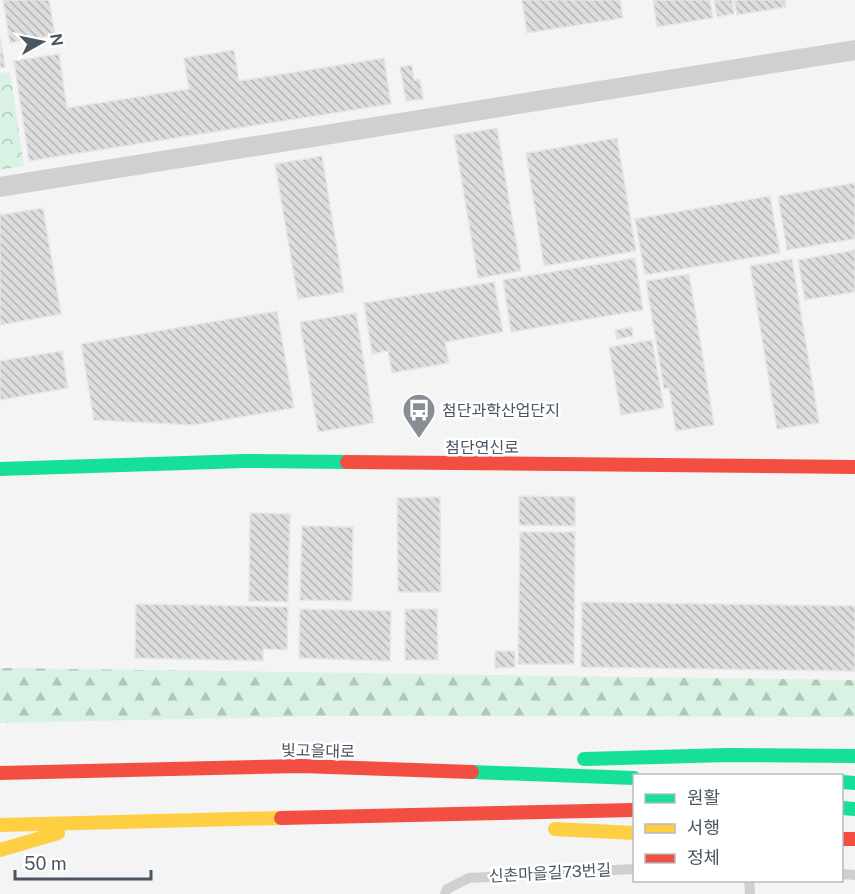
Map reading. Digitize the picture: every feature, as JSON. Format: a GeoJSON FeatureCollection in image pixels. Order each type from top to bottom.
{"type":"FeatureCollection","features":[{"type":"Feature","properties":{"kind":"main road","name":"첨단연신로"},"geometry":{"type":"LineString","coordinates":[[0,469],[245,461],[855,467]]}},
{"type":"Feature","properties":{"kind":"main road"},"geometry":{"type":"LineString","coordinates":[[574,759],[728,755],[855,756]]}},
{"type":"Feature","properties":{"kind":"main road"},"geometry":{"type":"LineString","coordinates":[[22,758],[90,770]]}},
{"type":"Feature","properties":{"kind":"main road"},"geometry":{"type":"LineString","coordinates":[[300,766],[538,760]]}},
{"type":"Feature","properties":{"kind":"main road","name":"빛고을대로"},"geometry":{"type":"LineString","coordinates":[[0,773],[300,766],[633,778]]}},
{"type":"Feature","properties":{"kind":"main road"},"geometry":{"type":"LineString","coordinates":[[0,825],[633,810]]}},
{"type":"Feature","properties":{"kind":"main road"},"geometry":{"type":"LineString","coordinates":[[301,819],[504,827]]}},
{"type":"Feature","properties":{"kind":"main road"},"geometry":{"type":"LineString","coordinates":[[0,850],[94,822]]}},
{"type":"Feature","properties":{"kind":"main road"},"geometry":{"type":"LineString","coordinates":[[539,829],[633,833]]}},
{"type":"Feature","properties":{"kind":"street"},"geometry":{"type":"LineString","coordinates":[[0,187],[855,50]]}},
{"type":"Feature","properties":{"kind":"lane","name":"신촌마을길73번길"},"geometry":{"type":"LineString","coordinates":[[445,894],[447,889],[469,878],[629,869]]}},
{"type":"Feature","properties":{"kind":"green space"},"geometry":{"type":"Polygon","coordinates":[[[10,72],[24,166],[0,170],[0,73],[10,72]]]}},
{"type":"Feature","properties":{"kind":"green space"},"geometry":{"type":"Polygon","coordinates":[[[0,668],[855,680],[855,717],[321,716],[0,723],[0,668]]]}},
{"type":"Feature","properties":{"kind":"building"},"geometry":{"type":"Polygon","coordinates":[[[3,0],[49,0],[55,35],[10,43],[3,0]]]}},
{"type":"Feature","properties":{"kind":"building"},"geometry":{"type":"Polygon","coordinates":[[[522,0],[620,0],[623,18],[527,33],[522,0]]]}},
{"type":"Feature","properties":{"kind":"building"},"geometry":{"type":"Polygon","coordinates":[[[653,0],[710,0],[713,18],[657,27],[653,0]]]}},
{"type":"Feature","properties":{"kind":"building"},"geometry":{"type":"Polygon","coordinates":[[[714,0],[732,0],[734,14],[717,17],[714,0]]]}},
{"type":"Feature","properties":{"kind":"building"},"geometry":{"type":"Polygon","coordinates":[[[734,0],[785,0],[786,7],[737,15],[734,0]]]}},
{"type":"Feature","properties":{"kind":"building"},"geometry":{"type":"Polygon","coordinates":[[[0,37],[5,67],[0,68],[0,37]]]}},
{"type":"Feature","properties":{"kind":"building"},"geometry":{"type":"Polygon","coordinates":[[[234,50],[239,81],[384,58],[391,104],[29,161],[14,61],[59,54],[67,108],[189,89],[184,58],[234,50]]]}},
{"type":"Feature","properties":{"kind":"building"},"geometry":{"type":"Polygon","coordinates":[[[412,65],[414,80],[420,79],[423,99],[406,101],[400,67],[412,65]]]}},
{"type":"Feature","properties":{"kind":"building"},"geometry":{"type":"Polygon","coordinates":[[[497,128],[521,271],[478,278],[454,135],[497,128]]]}},
{"type":"Feature","properties":{"kind":"building"},"geometry":{"type":"Polygon","coordinates":[[[617,138],[636,251],[544,266],[526,153],[617,138]]]}},
{"type":"Feature","properties":{"kind":"building"},"geometry":{"type":"Polygon","coordinates":[[[322,156],[344,292],[298,299],[275,164],[322,156]]]}},
{"type":"Feature","properties":{"kind":"building"},"geometry":{"type":"Polygon","coordinates":[[[855,183],[855,239],[787,250],[778,196],[855,183]]]}},
{"type":"Feature","properties":{"kind":"building"},"geometry":{"type":"Polygon","coordinates":[[[770,196],[780,253],[645,275],[635,219],[770,196]]]}},
{"type":"Feature","properties":{"kind":"building"},"geometry":{"type":"Polygon","coordinates":[[[43,208],[61,314],[0,325],[0,215],[43,208]]]}},
{"type":"Feature","properties":{"kind":"building"},"geometry":{"type":"Polygon","coordinates":[[[855,250],[855,292],[805,300],[798,260],[855,250]]]}},
{"type":"Feature","properties":{"kind":"building"},"geometry":{"type":"Polygon","coordinates":[[[635,258],[643,310],[511,332],[503,280],[635,258]]]}},
{"type":"Feature","properties":{"kind":"building"},"geometry":{"type":"Polygon","coordinates":[[[792,259],[819,423],[777,429],[750,266],[792,259]]]}},
{"type":"Feature","properties":{"kind":"building"},"geometry":{"type":"Polygon","coordinates":[[[689,274],[714,425],[676,431],[669,388],[664,389],[646,281],[689,274]]]}},
{"type":"Feature","properties":{"kind":"building"},"geometry":{"type":"Polygon","coordinates":[[[494,282],[503,332],[445,342],[449,363],[392,373],[388,351],[372,354],[364,303],[494,282]]]}},
{"type":"Feature","properties":{"kind":"building"},"geometry":{"type":"Polygon","coordinates":[[[277,311],[294,408],[193,425],[94,420],[81,344],[277,311]]]}},
{"type":"Feature","properties":{"kind":"building"},"geometry":{"type":"Polygon","coordinates":[[[356,313],[374,423],[318,432],[300,322],[356,313]]]}},
{"type":"Feature","properties":{"kind":"building"},"geometry":{"type":"Polygon","coordinates":[[[632,327],[633,336],[617,339],[615,330],[632,327]]]}},
{"type":"Feature","properties":{"kind":"building"},"geometry":{"type":"Polygon","coordinates":[[[652,340],[664,408],[621,415],[609,347],[652,340]]]}},
{"type":"Feature","properties":{"kind":"building"},"geometry":{"type":"Polygon","coordinates":[[[62,351],[68,388],[0,400],[0,361],[62,351]]]}},
{"type":"Feature","properties":{"kind":"building"},"geometry":{"type":"Polygon","coordinates":[[[519,496],[575,497],[575,526],[519,525],[519,496]]]}},
{"type":"Feature","properties":{"kind":"building"},"geometry":{"type":"Polygon","coordinates":[[[440,497],[441,592],[398,592],[397,498],[440,497]]]}},
{"type":"Feature","properties":{"kind":"building"},"geometry":{"type":"Polygon","coordinates":[[[250,513],[290,514],[288,602],[249,601],[250,513]]]}},
{"type":"Feature","properties":{"kind":"building"},"geometry":{"type":"Polygon","coordinates":[[[302,526],[353,527],[352,601],[300,600],[302,526]]]}},
{"type":"Feature","properties":{"kind":"building"},"geometry":{"type":"Polygon","coordinates":[[[520,532],[575,532],[574,664],[518,664],[520,532]]]}},
{"type":"Feature","properties":{"kind":"building"},"geometry":{"type":"Polygon","coordinates":[[[582,602],[855,606],[855,671],[581,667],[582,602]]]}},
{"type":"Feature","properties":{"kind":"building"},"geometry":{"type":"Polygon","coordinates":[[[136,604],[288,607],[287,650],[263,649],[263,661],[135,658],[136,604]]]}},
{"type":"Feature","properties":{"kind":"building"},"geometry":{"type":"Polygon","coordinates":[[[300,609],[391,611],[390,661],[299,658],[300,609]]]}},
{"type":"Feature","properties":{"kind":"building"},"geometry":{"type":"Polygon","coordinates":[[[405,609],[437,609],[438,660],[405,660],[405,609]]]}},
{"type":"Feature","properties":{"kind":"building"},"geometry":{"type":"Polygon","coordinates":[[[495,651],[515,651],[515,667],[495,668],[495,651]]]}},
{"type":"Feature","properties":{"kind":"traffic: fast"},"geometry":{"type":"LineString","coordinates":[[0,469],[245,461],[347,462]]}},
{"type":"Feature","properties":{"kind":"traffic: fast"},"geometry":{"type":"LineString","coordinates":[[584,759],[728,755],[855,756]]}},
{"type":"Feature","properties":{"kind":"traffic: fast"},"geometry":{"type":"LineString","coordinates":[[472,772],[633,778]]}},
{"type":"Feature","properties":{"kind":"traffic: fast"},"geometry":{"type":"LineString","coordinates":[[843,782],[855,783]]}},
{"type":"Feature","properties":{"kind":"traffic: fast"},"geometry":{"type":"LineString","coordinates":[[843,808],[855,809]]}},
{"type":"Feature","properties":{"kind":"traffic: slow"},"geometry":{"type":"LineString","coordinates":[[0,825],[281,818]]}},
{"type":"Feature","properties":{"kind":"traffic: slow"},"geometry":{"type":"LineString","coordinates":[[555,829],[633,833]]}},
{"type":"Feature","properties":{"kind":"traffic: slow"},"geometry":{"type":"LineString","coordinates":[[0,850],[58,833]]}},
{"type":"Feature","properties":{"kind":"traffic: jam"},"geometry":{"type":"LineString","coordinates":[[347,462],[855,467]]}},
{"type":"Feature","properties":{"kind":"traffic: jam"},"geometry":{"type":"LineString","coordinates":[[0,773],[301,766],[472,772]]}},
{"type":"Feature","properties":{"kind":"traffic: jam"},"geometry":{"type":"LineString","coordinates":[[281,818],[633,810]]}},
{"type":"Feature","properties":{"kind":"traffic: jam"},"geometry":{"type":"LineString","coordinates":[[843,839],[855,839]]}},
{"type":"Feature","properties":{"kind":"place","name":"첨단과학산업단지"},"geometry":{"type":"Point","coordinates":[419,439]}}]}
